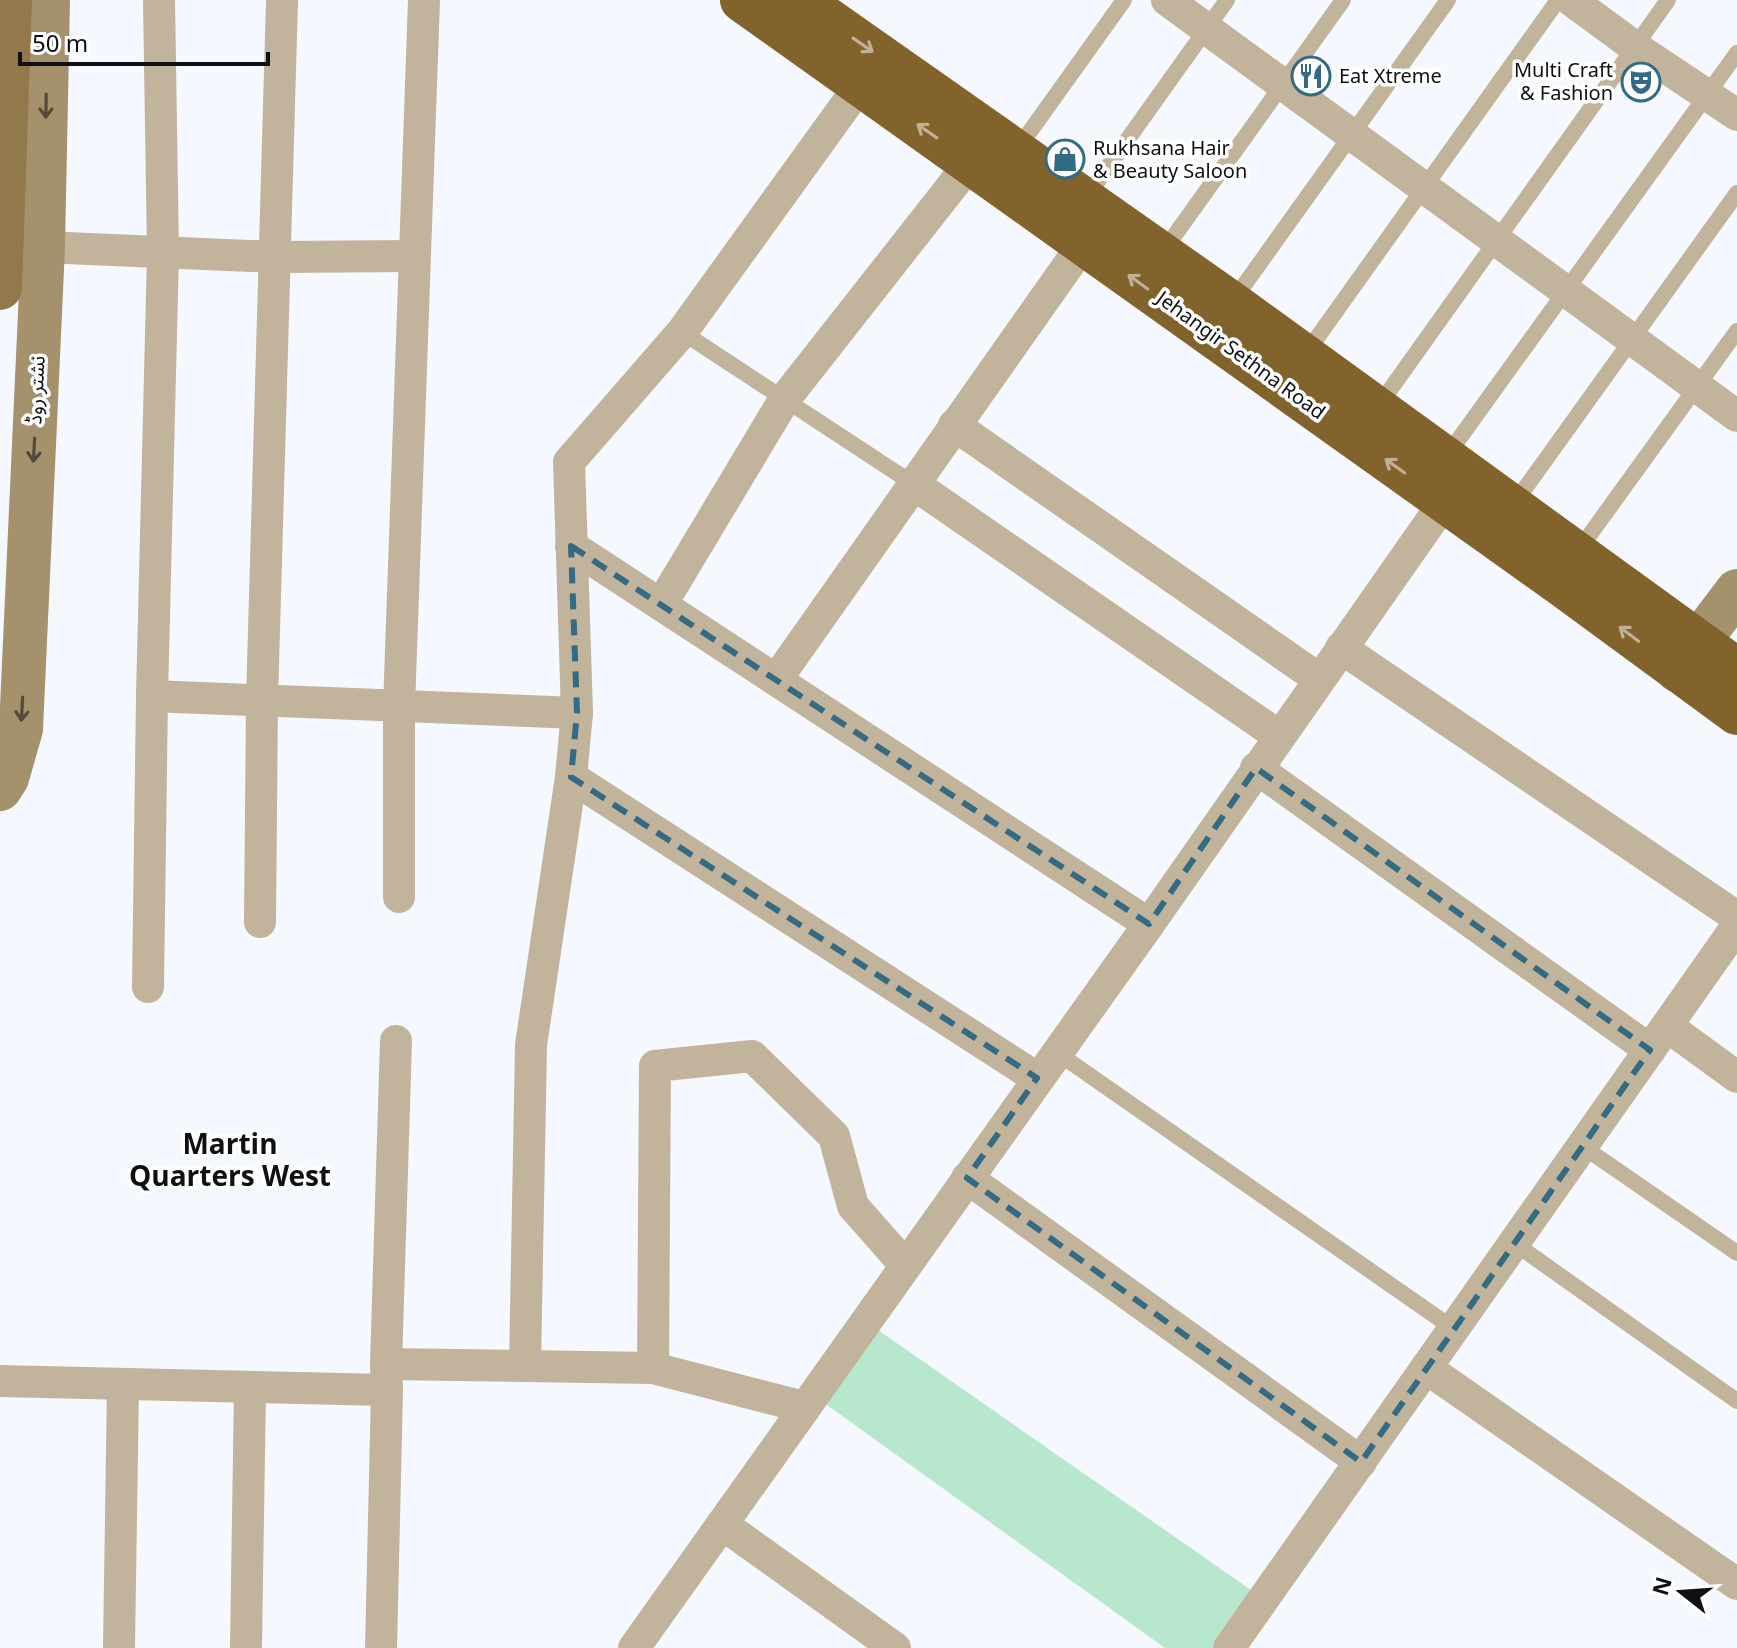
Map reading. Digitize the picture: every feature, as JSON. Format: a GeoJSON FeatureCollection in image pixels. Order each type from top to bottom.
{"type":"FeatureCollection","features":[{"type":"Feature","properties":{"kind":"highway","name":"Jehangir Sethna Road"},"geometry":{"type":"LineString","coordinates":[[742,0],[1445,501],[1718,672]]}},
{"type":"Feature","properties":{"kind":"highway","name":"Jehangir Sethna Road"},"geometry":{"type":"LineString","coordinates":[[800,0],[1231,303],[1577,552],[1718,672]]}},
{"type":"Feature","properties":{"kind":"main road"},"geometry":{"type":"LineString","coordinates":[[0,288],[10,0]]}},
{"type":"Feature","properties":{"kind":"street","name":"نشتر روڈ"},"geometry":{"type":"LineString","coordinates":[[4,783],[21,729],[43,247],[48,0]]}},
{"type":"Feature","properties":{"kind":"street"},"geometry":{"type":"LineString","coordinates":[[148,987],[163,253],[159,0]]}},
{"type":"Feature","properties":{"kind":"street"},"geometry":{"type":"LineString","coordinates":[[260,922],[262,701],[282,0]]}},
{"type":"Feature","properties":{"kind":"street"},"geometry":{"type":"LineString","coordinates":[[399,897],[399,707],[424,0]]}},
{"type":"Feature","properties":{"kind":"street"},"geometry":{"type":"LineString","coordinates":[[1167,0],[1737,416]]}},
{"type":"Feature","properties":{"kind":"street"},"geometry":{"type":"LineString","coordinates":[[1571,0],[1737,115]]}},
{"type":"Feature","properties":{"kind":"street"},"geometry":{"type":"LineString","coordinates":[[525,1366],[531,1045],[571,777],[577,713],[569,462],[682,332],[861,84]]}},
{"type":"Feature","properties":{"kind":"street"},"geometry":{"type":"LineString","coordinates":[[661,605],[784,400],[971,162]]}},
{"type":"Feature","properties":{"kind":"street"},"geometry":{"type":"LineString","coordinates":[[776,680],[1084,243]]}},
{"type":"Feature","properties":{"kind":"street"},"geometry":{"type":"LineString","coordinates":[[43,247],[275,257],[413,256]]}},
{"type":"Feature","properties":{"kind":"street"},"geometry":{"type":"LineString","coordinates":[[954,425],[1319,679]]}},
{"type":"Feature","properties":{"kind":"street"},"geometry":{"type":"LineString","coordinates":[[912,483],[1279,736]]}},
{"type":"Feature","properties":{"kind":"street"},"geometry":{"type":"LineString","coordinates":[[646,1644],[722,1524],[1149,924],[1445,501]]}},
{"type":"Feature","properties":{"kind":"street"},"geometry":{"type":"LineString","coordinates":[[571,546],[1149,924]]}},
{"type":"Feature","properties":{"kind":"street"},"geometry":{"type":"LineString","coordinates":[[1718,672],[1737,591]]}},
{"type":"Feature","properties":{"kind":"street"},"geometry":{"type":"LineString","coordinates":[[1341,648],[1737,917]]}},
{"type":"Feature","properties":{"kind":"street"},"geometry":{"type":"LineString","coordinates":[[152,696],[577,713]]}},
{"type":"Feature","properties":{"kind":"street"},"geometry":{"type":"LineString","coordinates":[[1256,768],[1658,1038],[1737,1077]]}},
{"type":"Feature","properties":{"kind":"street"},"geometry":{"type":"LineString","coordinates":[[571,777],[1046,1065]]}},
{"type":"Feature","properties":{"kind":"street"},"geometry":{"type":"LineString","coordinates":[[1229,1648],[1737,926]]}},
{"type":"Feature","properties":{"kind":"street"},"geometry":{"type":"LineString","coordinates":[[381,1648],[396,1041]]}},
{"type":"Feature","properties":{"kind":"street"},"geometry":{"type":"LineString","coordinates":[[653,1368],[655,1066],[752,1056],[834,1136],[853,1206],[905,1265]]}},
{"type":"Feature","properties":{"kind":"street"},"geometry":{"type":"LineString","coordinates":[[967,1178],[1361,1462]]}},
{"type":"Feature","properties":{"kind":"street"},"geometry":{"type":"LineString","coordinates":[[0,1381],[250,1387],[525,1366],[653,1368],[804,1407]]}},
{"type":"Feature","properties":{"kind":"street"},"geometry":{"type":"LineString","coordinates":[[1426,1368],[1737,1584]]}},
{"type":"Feature","properties":{"kind":"street"},"geometry":{"type":"LineString","coordinates":[[119,1648],[123,1384]]}},
{"type":"Feature","properties":{"kind":"street"},"geometry":{"type":"LineString","coordinates":[[246,1648],[250,1387]]}},
{"type":"Feature","properties":{"kind":"street"},"geometry":{"type":"LineString","coordinates":[[722,1524],[895,1648]]}},
{"type":"Feature","properties":{"kind":"lane"},"geometry":{"type":"LineString","coordinates":[[1015,152],[1124,0]]}},
{"type":"Feature","properties":{"kind":"lane"},"geometry":{"type":"LineString","coordinates":[[1084,200],[1227,0]]}},
{"type":"Feature","properties":{"kind":"lane"},"geometry":{"type":"LineString","coordinates":[[1161,254],[1343,0]]}},
{"type":"Feature","properties":{"kind":"lane"},"geometry":{"type":"LineString","coordinates":[[1231,303],[1448,0]]}},
{"type":"Feature","properties":{"kind":"lane"},"geometry":{"type":"LineString","coordinates":[[1303,357],[1558,0]]}},
{"type":"Feature","properties":{"kind":"lane"},"geometry":{"type":"LineString","coordinates":[[1376,409],[1668,0]]}},
{"type":"Feature","properties":{"kind":"lane"},"geometry":{"type":"LineString","coordinates":[[1445,458],[1737,53]]}},
{"type":"Feature","properties":{"kind":"lane"},"geometry":{"type":"LineString","coordinates":[[1513,506],[1737,193]]}},
{"type":"Feature","properties":{"kind":"lane"},"geometry":{"type":"LineString","coordinates":[[1577,552],[1737,331]]}},
{"type":"Feature","properties":{"kind":"lane"},"geometry":{"type":"LineString","coordinates":[[682,332],[912,483]]}},
{"type":"Feature","properties":{"kind":"lane"},"geometry":{"type":"LineString","coordinates":[[1046,1065],[1454,1329]]}},
{"type":"Feature","properties":{"kind":"lane"},"geometry":{"type":"LineString","coordinates":[[1582,1146],[1737,1253]]}},
{"type":"Feature","properties":{"kind":"lane"},"geometry":{"type":"LineString","coordinates":[[1514,1243],[1737,1401]]}},
{"type":"Feature","properties":{"kind":"highlighted area"},"geometry":{"type":"Polygon","coordinates":[[[571,546],[1149,924],[1256,768],[1650,1050],[1361,1462],[967,1178],[1037,1078],[571,777],[577,713],[571,546]]]}},
{"type":"Feature","properties":{"kind":"green space"},"geometry":{"type":"Polygon","coordinates":[[[865,1321],[1264,1599],[1229,1648],[1165,1648],[813,1395],[865,1321]]]}},
{"type":"Feature","properties":{"kind":"place","name":"Eat Xtreme"},"geometry":{"type":"Point","coordinates":[1311,76]}},
{"type":"Feature","properties":{"kind":"place","name":"Multi Craft & Fashion"},"geometry":{"type":"Point","coordinates":[1641,82]}},
{"type":"Feature","properties":{"kind":"place","name":"Rukhsana Hair & Beauty Saloon"},"geometry":{"type":"Point","coordinates":[1065,159]}},
{"type":"Feature","properties":{"kind":"district","name":"Martin Quarters West"},"geometry":{"type":"Point","coordinates":[230,1160]}}]}
